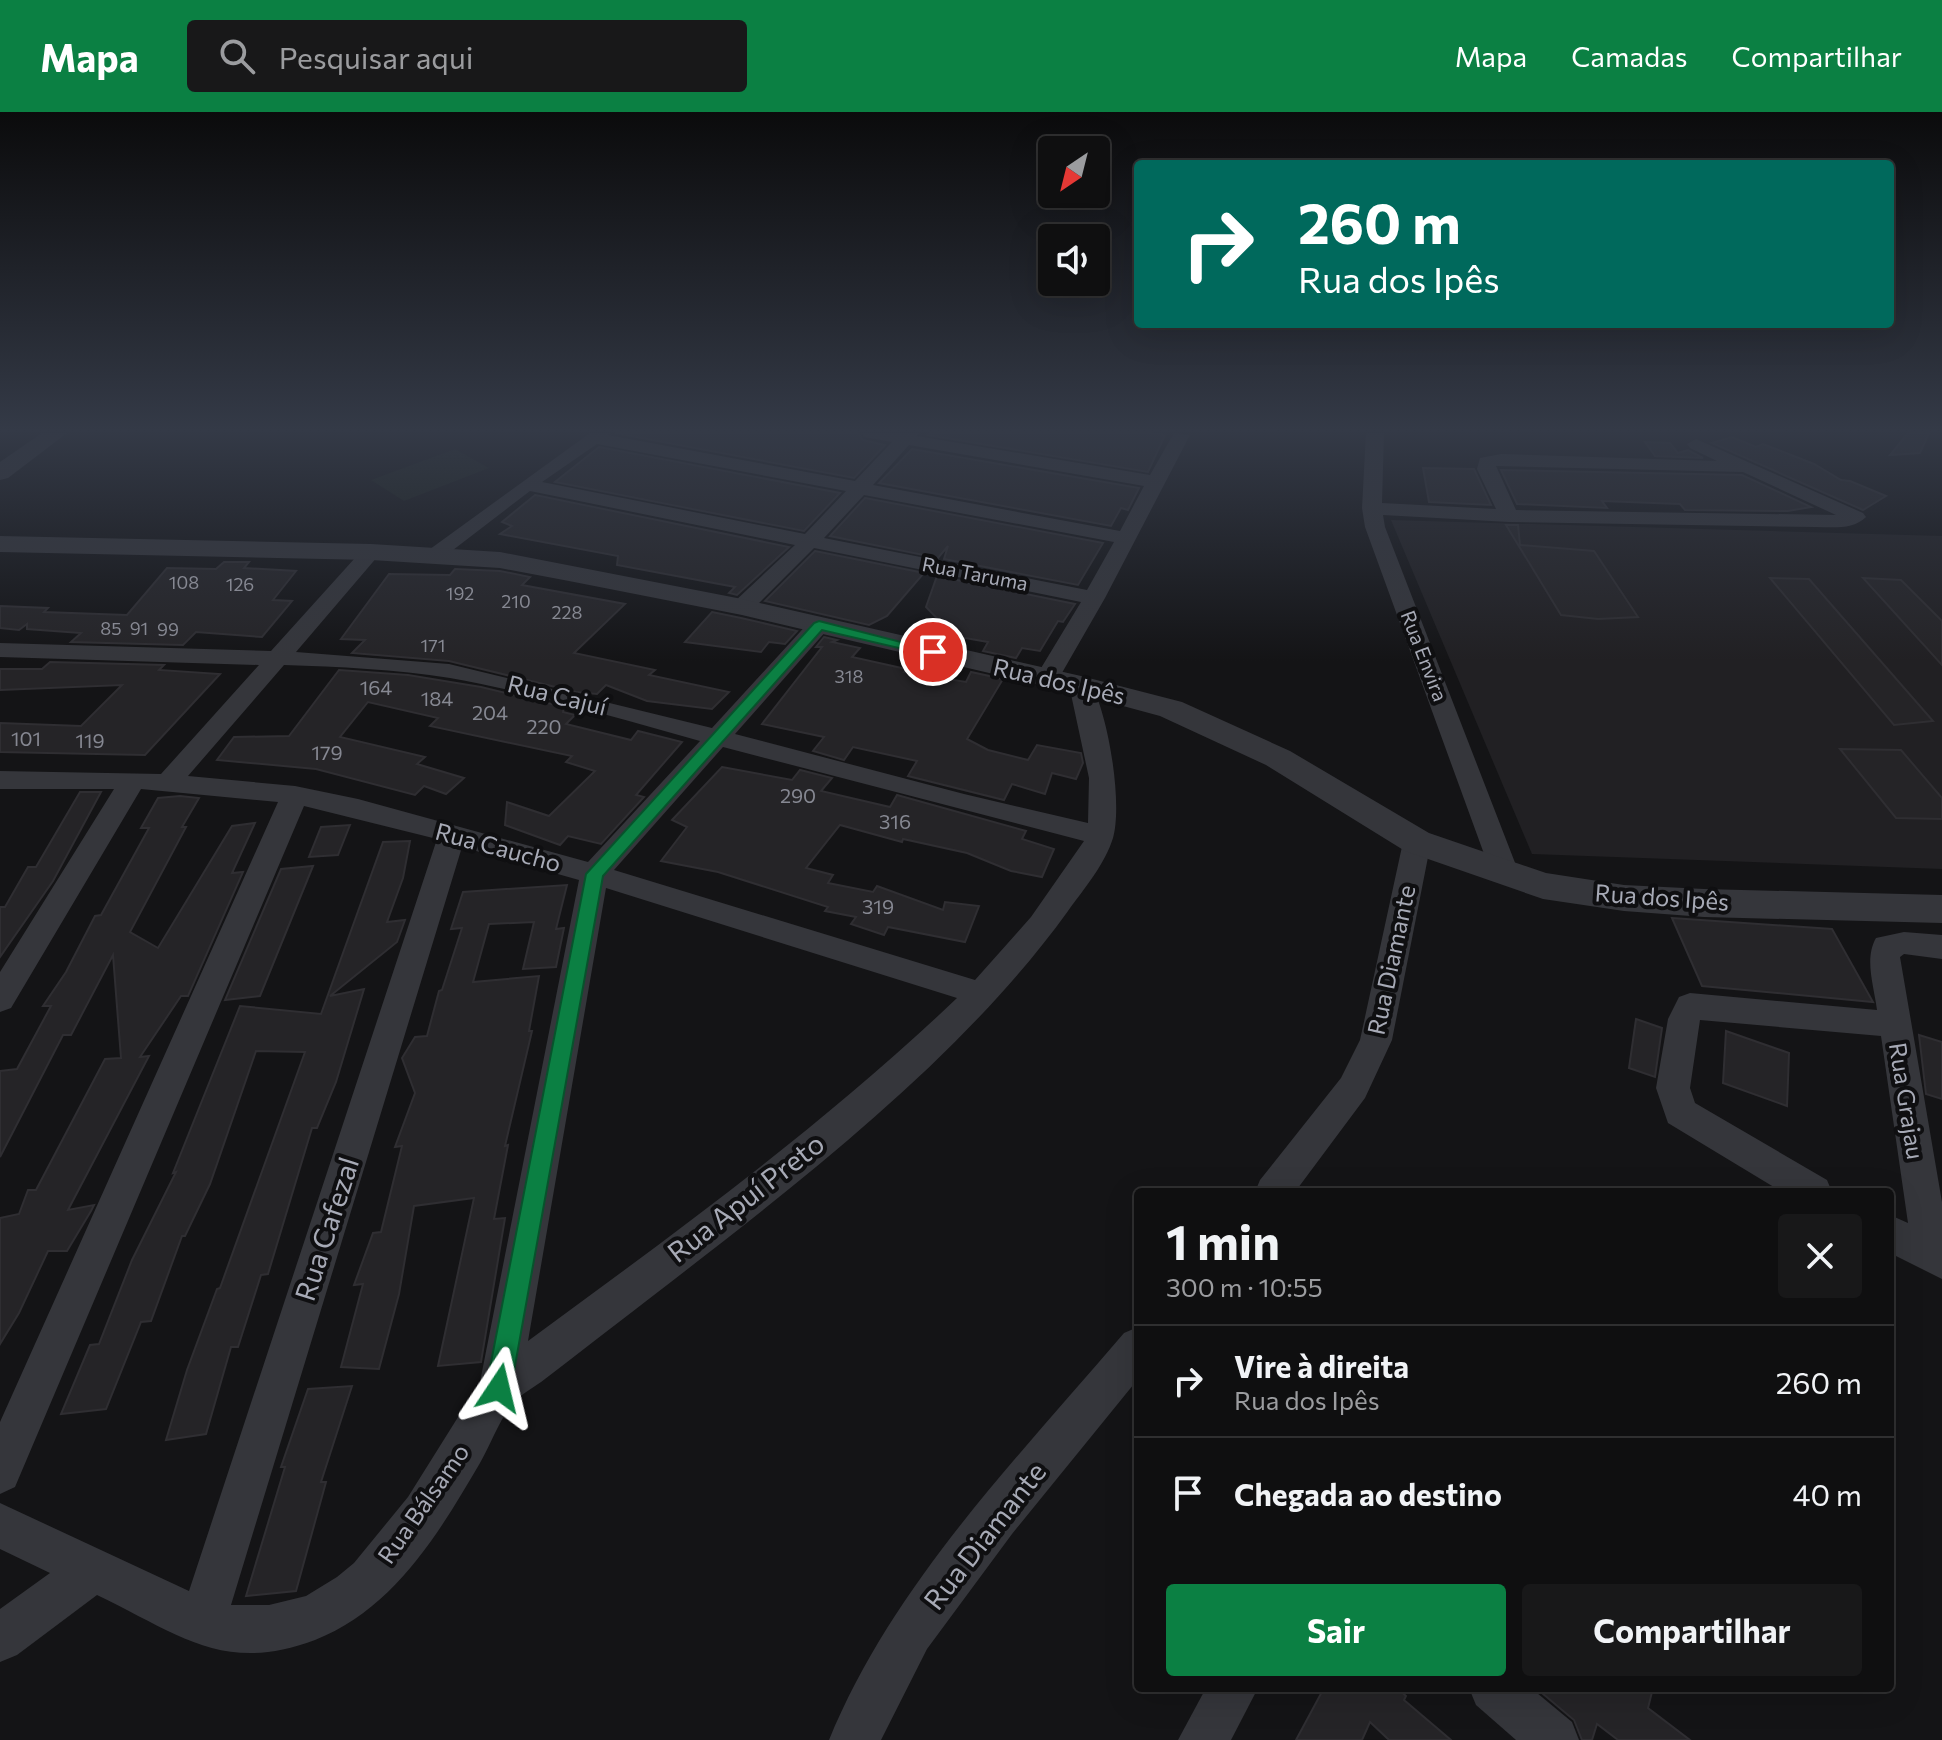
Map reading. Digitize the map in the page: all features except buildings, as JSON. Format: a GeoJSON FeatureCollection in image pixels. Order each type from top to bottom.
{"type":"FeatureCollection","features":[{"type":"Feature","properties":{"kind":"street"},"geometry":{"type":"LineString","coordinates":[[433,556],[495,509]]}},
{"type":"Feature","properties":{"kind":"street","name":"Rua Taruma"},"geometry":{"type":"LineString","coordinates":[[645,509],[1094,598]]}},
{"type":"Feature","properties":{"kind":"street"},"geometry":{"type":"LineString","coordinates":[[742,607],[838,509]]}},
{"type":"Feature","properties":{"kind":"street"},"geometry":{"type":"LineString","coordinates":[[973,509],[1125,538]]}},
{"type":"Feature","properties":{"kind":"street"},"geometry":{"type":"LineString","coordinates":[[1047,678],[1141,509]]}},
{"type":"Feature","properties":{"kind":"street","name":"Rua Envira"},"geometry":{"type":"LineString","coordinates":[[1372,509],[1375,527],[1505,873]]}},
{"type":"Feature","properties":{"kind":"street"},"geometry":{"type":"LineString","coordinates":[[1389,509],[1509,516],[1816,521],[1854,520],[1856,517],[1839,509]]}},
{"type":"Feature","properties":{"kind":"street"},"geometry":{"type":"LineString","coordinates":[[1506,509],[1509,516]]}},
{"type":"Feature","properties":{"kind":"street","name":"Rua dos Ipês"},"geometry":{"type":"LineString","coordinates":[[0,544],[371,552],[500,560],[742,607],[1081,685],[1171,709],[1278,758],[1417,842],[1543,886],[1624,898],[1942,909]]}},
{"type":"Feature","properties":{"kind":"street"},"geometry":{"type":"LineString","coordinates":[[169,782],[371,552]]}},
{"type":"Feature","properties":{"kind":"street"},"geometry":{"type":"LineString","coordinates":[[594,874],[819,625]]}},
{"type":"Feature","properties":{"kind":"street","name":"Rua Cajuí"},"geometry":{"type":"LineString","coordinates":[[0,650],[280,657],[449,671],[521,686],[1100,835]]}},
{"type":"Feature","properties":{"kind":"street"},"geometry":{"type":"LineString","coordinates":[[1081,685],[1102,792],[1100,835]]}},
{"type":"Feature","properties":{"kind":"street","name":"Rua Caucho"},"geometry":{"type":"LineString","coordinates":[[0,780],[169,782],[295,795],[358,808],[594,874],[982,994]]}},
{"type":"Feature","properties":{"kind":"street"},"geometry":{"type":"LineString","coordinates":[[0,999],[133,780]]}},
{"type":"Feature","properties":{"kind":"street"},"geometry":{"type":"LineString","coordinates":[[0,1472],[295,795]]}},
{"type":"Feature","properties":{"kind":"street","name":"Rua Cafezal"},"geometry":{"type":"LineString","coordinates":[[202,1623],[452,835]]}},
{"type":"Feature","properties":{"kind":"street","name":"Rua Apuí Preto"},"geometry":{"type":"LineString","coordinates":[[499,1388],[817,1143],[903,1069],[982,994],[1044,924],[1079,873],[1100,835]]}},
{"type":"Feature","properties":{"kind":"street","name":"Rua Diamante"},"geometry":{"type":"LineString","coordinates":[[1276,1188],[1353,1088],[1376,1040],[1417,842]]}},
{"type":"Feature","properties":{"kind":"street","name":"Rua Bálsamo"},"geometry":{"type":"LineString","coordinates":[[0,1525],[202,1623],[246,1632],[284,1628],[325,1611],[369,1581],[412,1527],[499,1388],[594,874]]}},
{"type":"Feature","properties":{"kind":"street","name":"Rua Grajau"},"geometry":{"type":"LineString","coordinates":[[1937,1258],[1894,1024],[1885,957],[1887,946],[1904,943],[1942,947]]}},
{"type":"Feature","properties":{"kind":"street"},"geometry":{"type":"LineString","coordinates":[[1807,1188],[1680,1112],[1673,1088],[1684,1019],[1690,1006],[1894,1024]]}},
{"type":"Feature","properties":{"kind":"street"},"geometry":{"type":"LineString","coordinates":[[1894,1235],[1937,1258]]}},
{"type":"Feature","properties":{"kind":"street","name":"Rua Diamante"},"geometry":{"type":"LineString","coordinates":[[854,1740],[910,1632],[996,1518],[1131,1369]]}},
{"type":"Feature","properties":{"kind":"street"},"geometry":{"type":"LineString","coordinates":[[0,1638],[93,1570]]}},
{"type":"Feature","properties":{"kind":"street"},"geometry":{"type":"LineString","coordinates":[[1203,1740],[1232,1692]]}},
{"type":"Feature","properties":{"kind":"street"},"geometry":{"type":"LineString","coordinates":[[1497,1692],[1549,1738]]}},
{"type":"Feature","properties":{"kind":"shaded area"},"geometry":{"type":"Polygon","coordinates":[[[1391,520],[1942,536],[1942,869],[1532,854],[1391,520]]]}},
{"type":"Feature","properties":{"kind":"route"},"geometry":{"type":"LineString","coordinates":[[499,1388],[594,874],[819,625],[933,652]]}}]}
